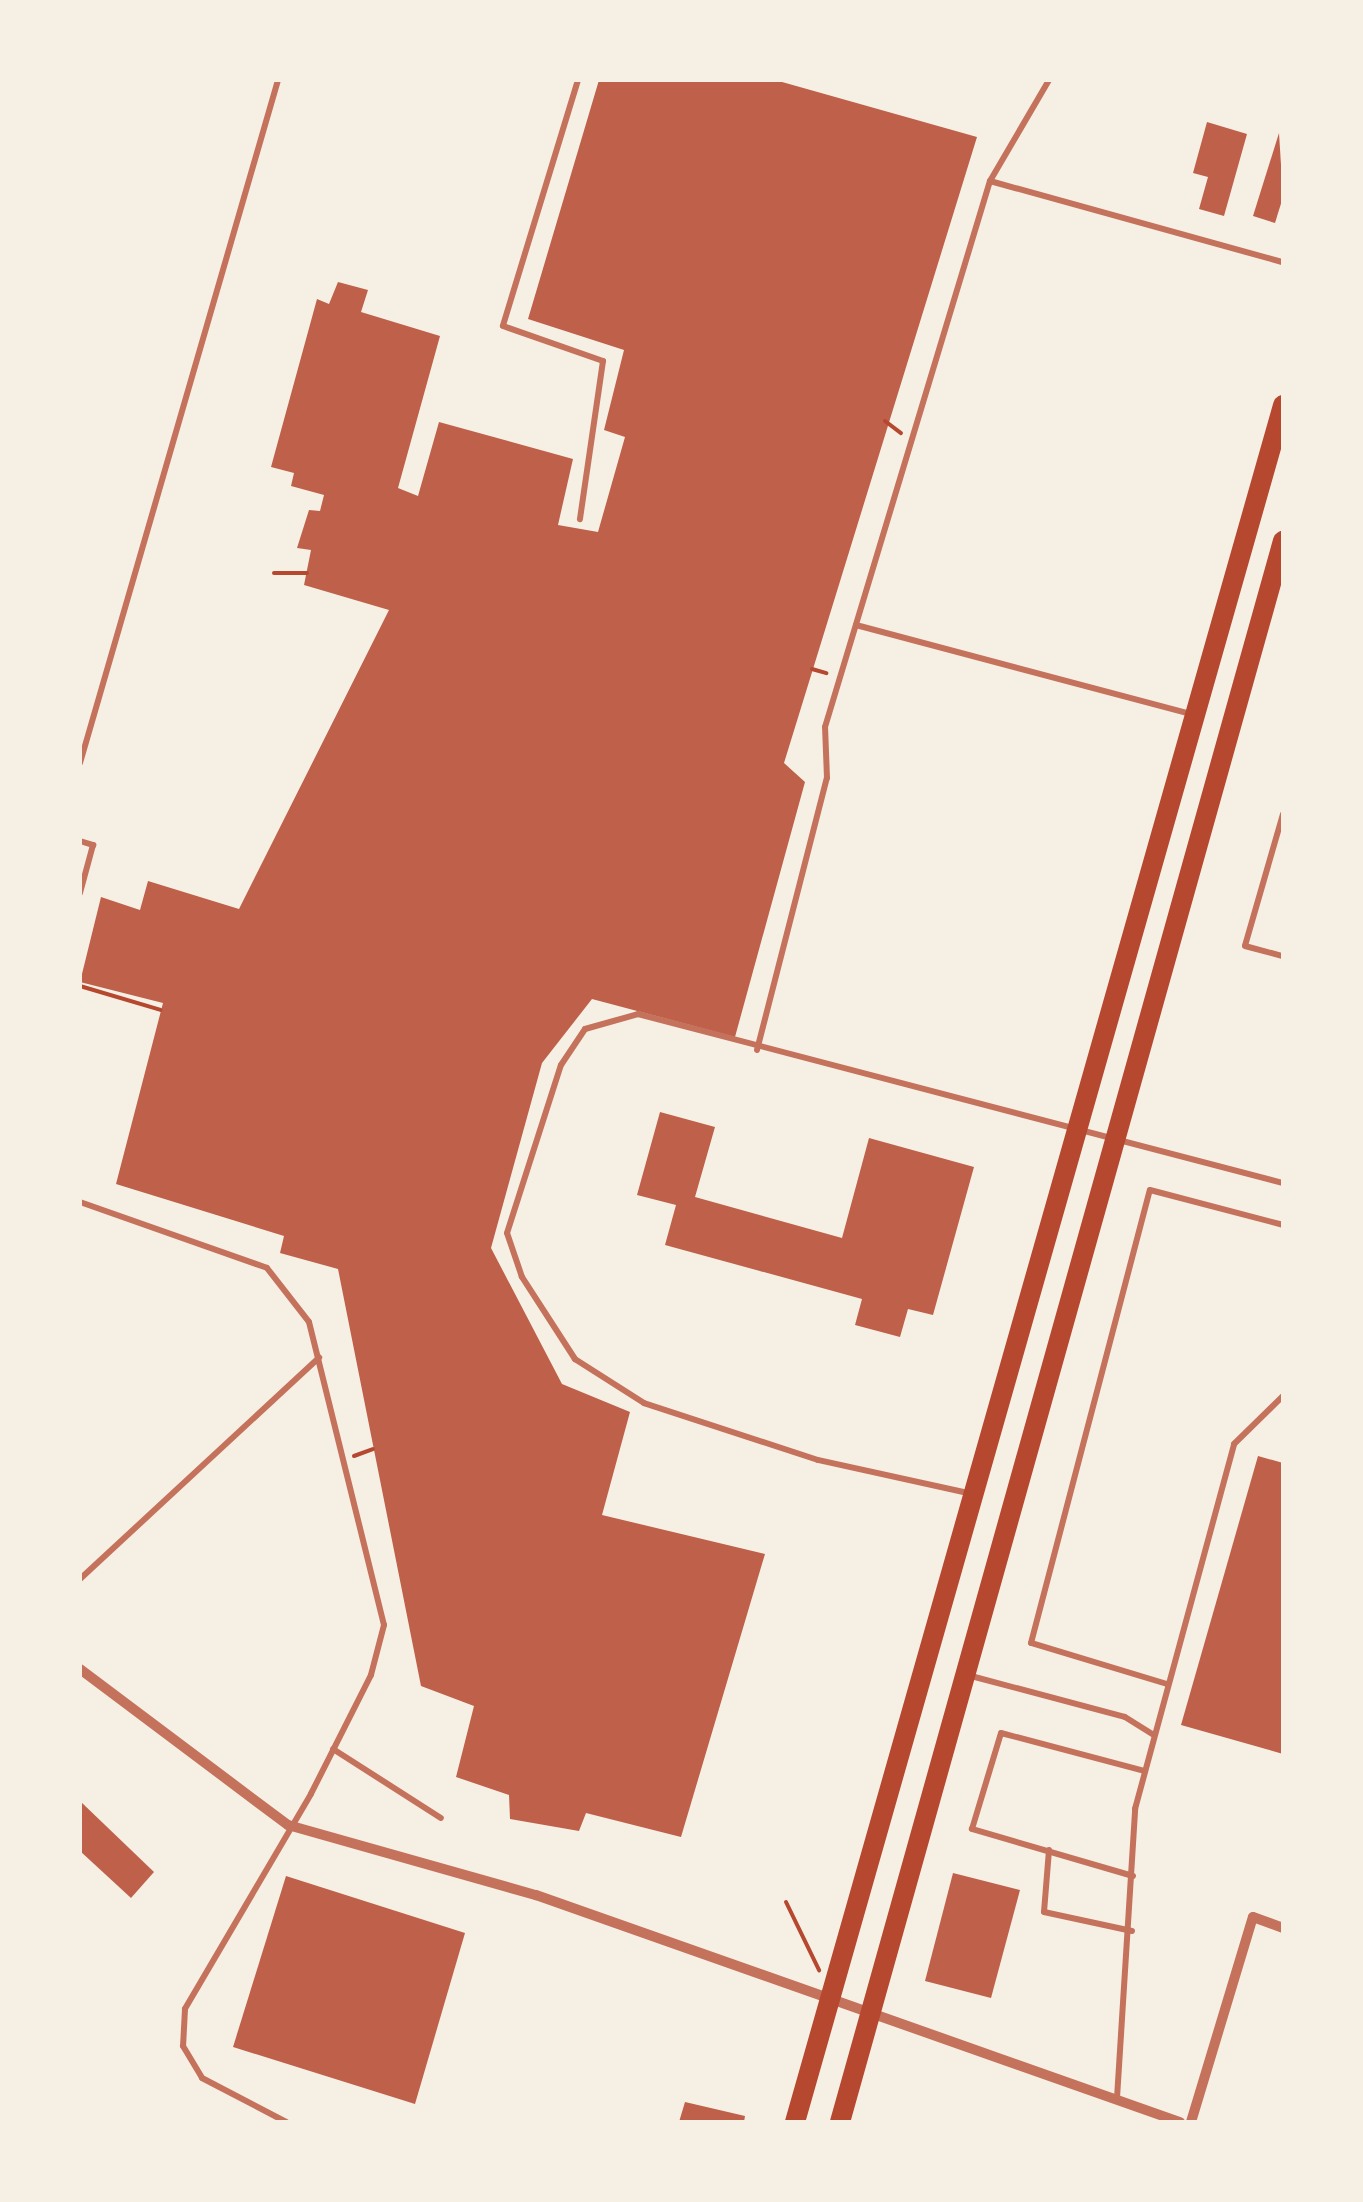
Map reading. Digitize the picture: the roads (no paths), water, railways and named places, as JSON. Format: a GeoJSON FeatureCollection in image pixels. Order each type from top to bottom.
{"type":"FeatureCollection","features":[{"type":"Feature","properties":{"kind":"main road"},"geometry":{"type":"LineString","coordinates":[[795,2122],[1283,406]]}},
{"type":"Feature","properties":{"kind":"main road"},"geometry":{"type":"LineString","coordinates":[[840,2122],[1281,553]]}},
{"type":"Feature","properties":{"kind":"street"},"geometry":{"type":"LineString","coordinates":[[80,1669],[288,1825],[536,1894],[874,2010],[1180,2122]]}},
{"type":"Feature","properties":{"kind":"street"},"geometry":{"type":"LineString","coordinates":[[1190,2122],[1253,1917],[1283,1928]]}},
{"type":"Feature","properties":{"kind":"lane"},"geometry":{"type":"LineString","coordinates":[[80,763],[278,80]]}},
{"type":"Feature","properties":{"kind":"lane"},"geometry":{"type":"LineString","coordinates":[[578,80],[503,326],[603,361],[580,519]]}},
{"type":"Feature","properties":{"kind":"lane"},"geometry":{"type":"LineString","coordinates":[[757,1050],[827,778],[820,742],[990,181],[1049,80]]}},
{"type":"Feature","properties":{"kind":"lane"},"geometry":{"type":"LineString","coordinates":[[990,181],[1283,262]]}},
{"type":"Feature","properties":{"kind":"lane"},"geometry":{"type":"LineString","coordinates":[[856,626],[1196,716]]}},
{"type":"Feature","properties":{"kind":"lane"},"geometry":{"type":"LineString","coordinates":[[1283,814],[1244,946],[1283,956]]}},
{"type":"Feature","properties":{"kind":"lane"},"geometry":{"type":"LineString","coordinates":[[80,841],[93,844],[80,894]]}},
{"type":"Feature","properties":{"kind":"lane"},"geometry":{"type":"LineString","coordinates":[[974,1495],[818,1460],[644,1402],[575,1359],[522,1276],[507,1232],[561,1065],[585,1029],[638,1014],[757,1050],[1283,1184]]}},
{"type":"Feature","properties":{"kind":"lane"},"geometry":{"type":"LineString","coordinates":[[1167,1684],[1031,1643],[1150,1190],[1283,1225]]}},
{"type":"Feature","properties":{"kind":"lane"},"geometry":{"type":"LineString","coordinates":[[80,1202],[267,1268],[309,1322],[384,1624],[333,1749],[185,2009],[183,2046],[202,2078],[286,2122]]}},
{"type":"Feature","properties":{"kind":"lane"},"geometry":{"type":"LineString","coordinates":[[80,1578],[319,1358]]}},
{"type":"Feature","properties":{"kind":"lane"},"geometry":{"type":"LineString","coordinates":[[1118,2098],[1133,1876],[1145,1771],[1234,1444],[1283,1396]]}},
{"type":"Feature","properties":{"kind":"lane"},"geometry":{"type":"LineString","coordinates":[[968,1675],[1125,1716],[1154,1735]]}},
{"type":"Feature","properties":{"kind":"lane"},"geometry":{"type":"LineString","coordinates":[[1133,1876],[972,1829],[1001,1732],[1145,1771]]}},
{"type":"Feature","properties":{"kind":"lane"},"geometry":{"type":"LineString","coordinates":[[333,1749],[441,1818]]}},
{"type":"Feature","properties":{"kind":"lane"},"geometry":{"type":"LineString","coordinates":[[1049,1850],[1044,1912],[1132,1931]]}}]}
